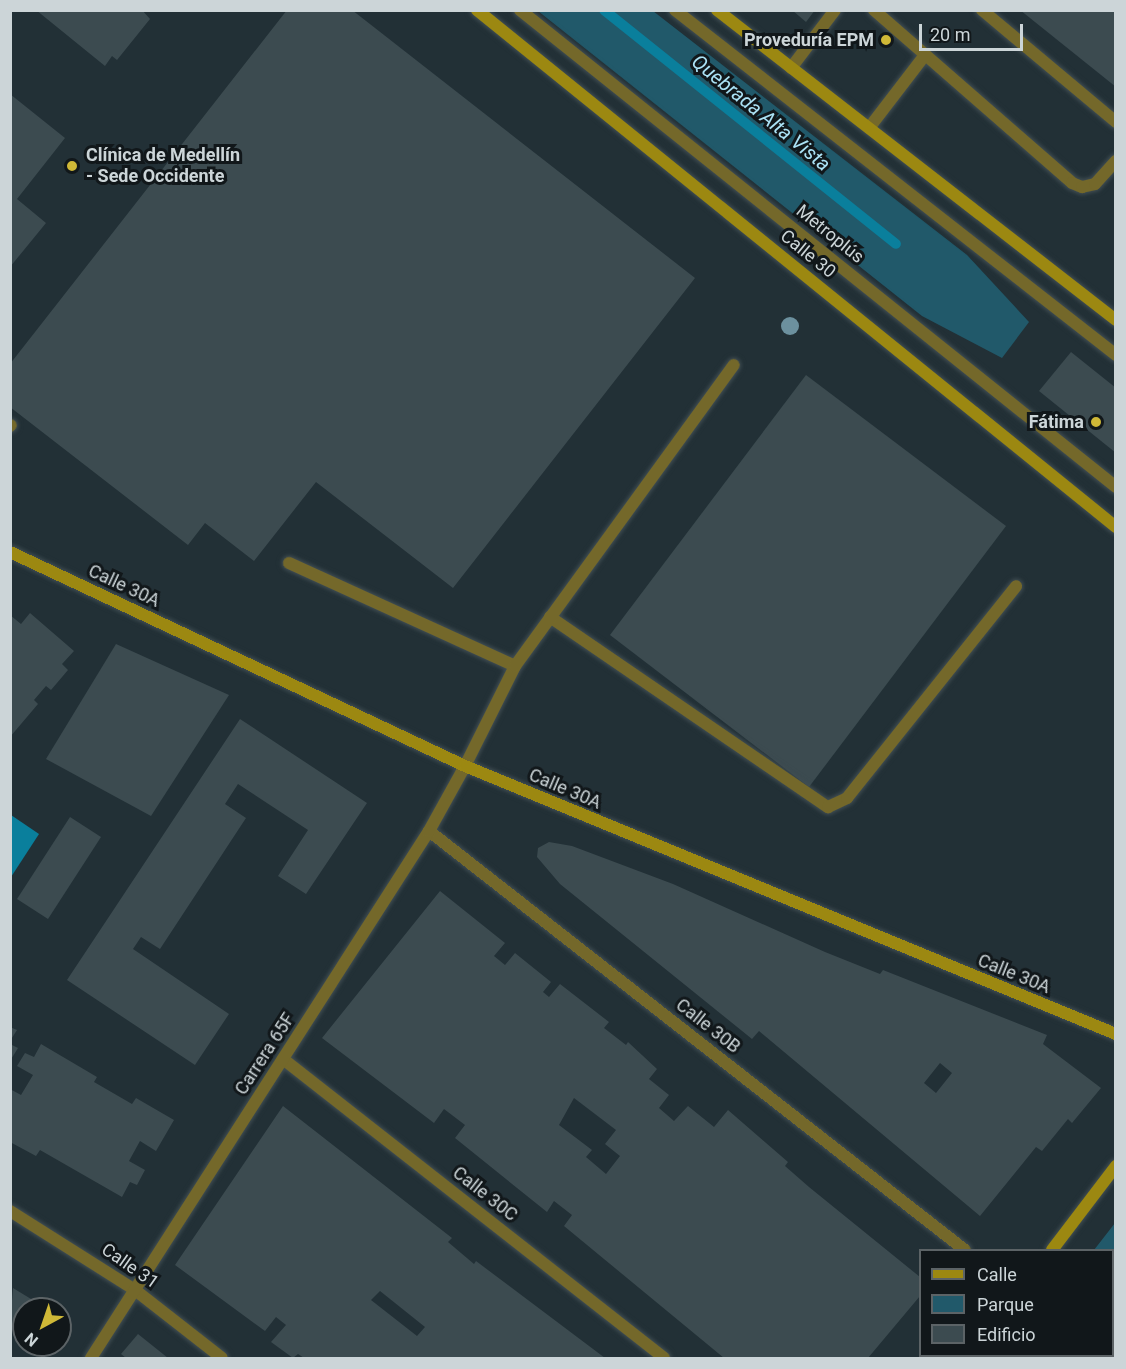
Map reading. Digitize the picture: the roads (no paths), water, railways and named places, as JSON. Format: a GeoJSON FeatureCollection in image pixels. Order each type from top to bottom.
{"type":"FeatureCollection","features":[{"type":"Feature","properties":{"kind":"main road","name":"Calle 30"},"geometry":{"type":"LineString","coordinates":[[477,10],[1116,527]]}},
{"type":"Feature","properties":{"kind":"main road"},"geometry":{"type":"LineString","coordinates":[[717,10],[1116,320]]}},
{"type":"Feature","properties":{"kind":"main road","name":"Calle 30A"},"geometry":{"type":"LineString","coordinates":[[10,552],[465,766],[1116,1034]]}},
{"type":"Feature","properties":{"kind":"main road"},"geometry":{"type":"LineString","coordinates":[[1054,1249],[1116,1166]]}},
{"type":"Feature","properties":{"kind":"street","name":"Metroplús"},"geometry":{"type":"LineString","coordinates":[[520,10],[1116,487]]}},
{"type":"Feature","properties":{"kind":"street"},"geometry":{"type":"LineString","coordinates":[[675,10],[1116,355]]}},
{"type":"Feature","properties":{"kind":"street"},"geometry":{"type":"LineString","coordinates":[[791,68],[835,10]]}},
{"type":"Feature","properties":{"kind":"street"},"geometry":{"type":"LineString","coordinates":[[874,10],[1072,183],[1082,187],[1095,184],[1116,160]]}},
{"type":"Feature","properties":{"kind":"street"},"geometry":{"type":"LineString","coordinates":[[982,10],[1116,122]]}},
{"type":"Feature","properties":{"kind":"street"},"geometry":{"type":"LineString","coordinates":[[869,128],[925,55]]}},
{"type":"Feature","properties":{"kind":"street","name":"Carrera 65F"},"geometry":{"type":"LineString","coordinates":[[91,1359],[429,831],[465,766],[514,666],[735,365]]}},
{"type":"Feature","properties":{"kind":"street"},"geometry":{"type":"LineString","coordinates":[[288,563],[514,666]]}},
{"type":"Feature","properties":{"kind":"street"},"geometry":{"type":"LineString","coordinates":[[550,617],[828,807],[847,798],[1016,586]]}},
{"type":"Feature","properties":{"kind":"street","name":"Calle 30B"},"geometry":{"type":"LineString","coordinates":[[429,831],[962,1249]]}},
{"type":"Feature","properties":{"kind":"street","name":"Calle 30C"},"geometry":{"type":"LineString","coordinates":[[283,1059],[663,1359]]}},
{"type":"Feature","properties":{"kind":"street","name":"Calle 31"},"geometry":{"type":"LineString","coordinates":[[10,1211],[135,1290],[222,1359]]}},
{"type":"Feature","properties":{"kind":"waterway","name":"Quebrada Alta Vista"},"geometry":{"type":"LineString","coordinates":[[604,10],[896,244]]}},
{"type":"Feature","properties":{"kind":"place","name":"Proveduría EPM"},"geometry":{"type":"Point","coordinates":[886,40]}},
{"type":"Feature","properties":{"kind":"place","name":"Clínica de Medellín - Sede Occidente"},"geometry":{"type":"Point","coordinates":[72,166]}},
{"type":"Feature","properties":{"kind":"place","name":"Fátima"},"geometry":{"type":"Point","coordinates":[1096,422]}}]}
